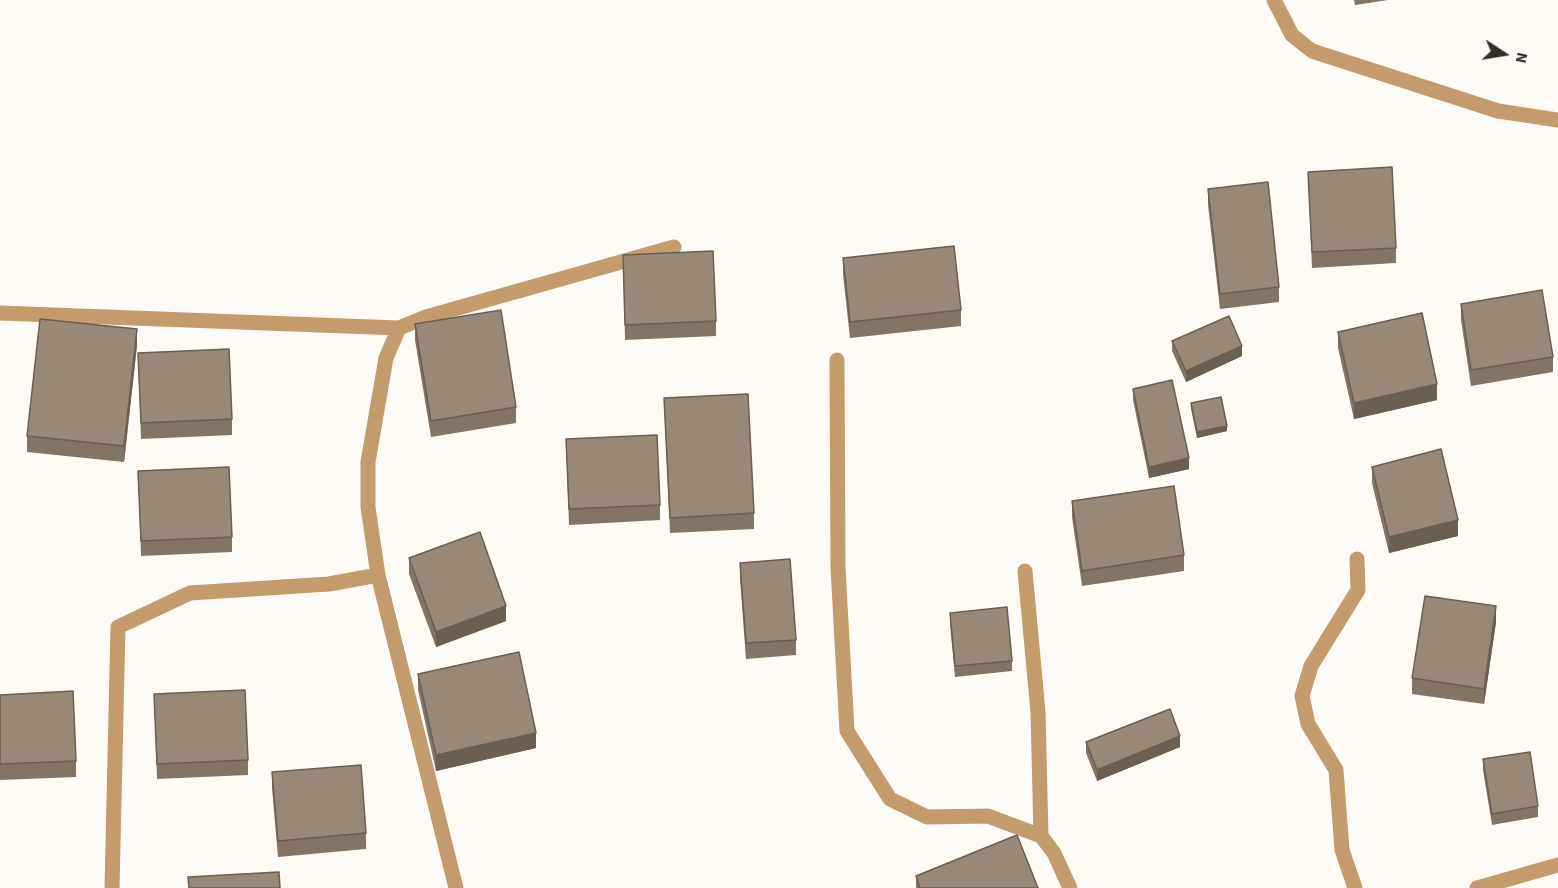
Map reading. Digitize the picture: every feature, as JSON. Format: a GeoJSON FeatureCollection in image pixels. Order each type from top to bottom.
{"type":"FeatureCollection","features":[{"type":"Feature","properties":{"kind":"street"},"geometry":{"type":"LineString","coordinates":[[1274,0],[1292,35],[1312,51],[1498,111],[1558,120]]}},
{"type":"Feature","properties":{"kind":"street"},"geometry":{"type":"LineString","coordinates":[[0,313],[399,328],[426,317],[674,247]]}},
{"type":"Feature","properties":{"kind":"street"},"geometry":{"type":"LineString","coordinates":[[399,328],[386,358],[368,462],[368,507],[378,575],[456,888]]}},
{"type":"Feature","properties":{"kind":"street"},"geometry":{"type":"LineString","coordinates":[[837,360],[838,568],[847,730],[890,799],[927,817],[988,816],[1041,837],[1054,854],[1070,888]]}},
{"type":"Feature","properties":{"kind":"street"},"geometry":{"type":"LineString","coordinates":[[1355,888],[1342,850],[1336,770],[1308,724],[1302,696],[1311,666],[1358,590],[1358,559]]}},
{"type":"Feature","properties":{"kind":"street"},"geometry":{"type":"LineString","coordinates":[[1025,571],[1038,712],[1041,837]]}},
{"type":"Feature","properties":{"kind":"street"},"geometry":{"type":"LineString","coordinates":[[112,888],[118,627],[190,593],[330,584],[378,575]]}},
{"type":"Feature","properties":{"kind":"street"},"geometry":{"type":"LineString","coordinates":[[1477,888],[1558,865]]}},
{"type":"Feature","properties":{"kind":"building"},"geometry":{"type":"Polygon","coordinates":[[[1392,167],[1396,248],[1312,252],[1308,172],[1392,167]]]}},
{"type":"Feature","properties":{"kind":"building"},"geometry":{"type":"Polygon","coordinates":[[[1268,182],[1279,287],[1220,294],[1208,189],[1268,182]]]}},
{"type":"Feature","properties":{"kind":"building"},"geometry":{"type":"Polygon","coordinates":[[[954,246],[961,310],[850,322],[843,258],[954,246]]]}},
{"type":"Feature","properties":{"kind":"building"},"geometry":{"type":"Polygon","coordinates":[[[713,251],[716,321],[625,325],[623,255],[713,251]]]}},
{"type":"Feature","properties":{"kind":"building"},"geometry":{"type":"Polygon","coordinates":[[[1542,290],[1553,357],[1471,370],[1461,304],[1542,290]]]}},
{"type":"Feature","properties":{"kind":"building"},"geometry":{"type":"Polygon","coordinates":[[[501,310],[516,407],[431,421],[415,324],[501,310]]]}},
{"type":"Feature","properties":{"kind":"building"},"geometry":{"type":"Polygon","coordinates":[[[1422,313],[1437,384],[1354,403],[1338,332],[1422,313]]]}},
{"type":"Feature","properties":{"kind":"building"},"geometry":{"type":"Polygon","coordinates":[[[1229,316],[1242,346],[1186,371],[1172,341],[1229,316]]]}},
{"type":"Feature","properties":{"kind":"building"},"geometry":{"type":"Polygon","coordinates":[[[40,319],[137,329],[124,446],[27,436],[40,319]]]}},
{"type":"Feature","properties":{"kind":"building"},"geometry":{"type":"Polygon","coordinates":[[[229,349],[232,419],[141,423],[138,353],[229,349]]]}},
{"type":"Feature","properties":{"kind":"building"},"geometry":{"type":"Polygon","coordinates":[[[1172,380],[1189,458],[1149,467],[1133,389],[1172,380]]]}},
{"type":"Feature","properties":{"kind":"building"},"geometry":{"type":"Polygon","coordinates":[[[748,394],[754,513],[670,518],[664,398],[748,394]]]}},
{"type":"Feature","properties":{"kind":"building"},"geometry":{"type":"Polygon","coordinates":[[[1221,397],[1227,426],[1197,432],[1191,403],[1221,397]]]}},
{"type":"Feature","properties":{"kind":"building"},"geometry":{"type":"Polygon","coordinates":[[[657,435],[660,505],[569,509],[566,439],[657,435]]]}},
{"type":"Feature","properties":{"kind":"building"},"geometry":{"type":"Polygon","coordinates":[[[1441,449],[1458,520],[1389,537],[1372,467],[1441,449]]]}},
{"type":"Feature","properties":{"kind":"building"},"geometry":{"type":"Polygon","coordinates":[[[229,467],[232,537],[141,541],[138,471],[229,467]]]}},
{"type":"Feature","properties":{"kind":"building"},"geometry":{"type":"Polygon","coordinates":[[[1174,486],[1184,555],[1082,571],[1072,501],[1174,486]]]}},
{"type":"Feature","properties":{"kind":"building"},"geometry":{"type":"Polygon","coordinates":[[[480,532],[506,606],[436,632],[409,558],[480,532]]]}},
{"type":"Feature","properties":{"kind":"building"},"geometry":{"type":"Polygon","coordinates":[[[790,559],[796,640],[746,643],[740,563],[790,559]]]}},
{"type":"Feature","properties":{"kind":"building"},"geometry":{"type":"Polygon","coordinates":[[[1425,596],[1496,606],[1484,689],[1412,678],[1425,596]]]}},
{"type":"Feature","properties":{"kind":"building"},"geometry":{"type":"Polygon","coordinates":[[[1007,607],[1012,661],[955,666],[950,613],[1007,607]]]}},
{"type":"Feature","properties":{"kind":"building"},"geometry":{"type":"Polygon","coordinates":[[[519,652],[536,733],[436,755],[418,674],[519,652]]]}},
{"type":"Feature","properties":{"kind":"building"},"geometry":{"type":"Polygon","coordinates":[[[245,690],[248,760],[157,764],[154,694],[245,690]]]}},
{"type":"Feature","properties":{"kind":"building"},"geometry":{"type":"Polygon","coordinates":[[[73,691],[76,761],[0,764],[0,695],[73,691]]]}},
{"type":"Feature","properties":{"kind":"building"},"geometry":{"type":"Polygon","coordinates":[[[1170,709],[1180,736],[1097,770],[1086,742],[1170,709]]]}},
{"type":"Feature","properties":{"kind":"building"},"geometry":{"type":"Polygon","coordinates":[[[1530,752],[1538,806],[1492,814],[1483,759],[1530,752]]]}},
{"type":"Feature","properties":{"kind":"building"},"geometry":{"type":"Polygon","coordinates":[[[361,765],[366,833],[278,841],[272,772],[361,765]]]}},
{"type":"Feature","properties":{"kind":"building"},"geometry":{"type":"Polygon","coordinates":[[[1017,835],[1038,888],[920,888],[916,876],[1017,835]]]}},
{"type":"Feature","properties":{"kind":"building"},"geometry":{"type":"Polygon","coordinates":[[[279,872],[280,888],[189,888],[188,877],[279,872]]]}}]}
